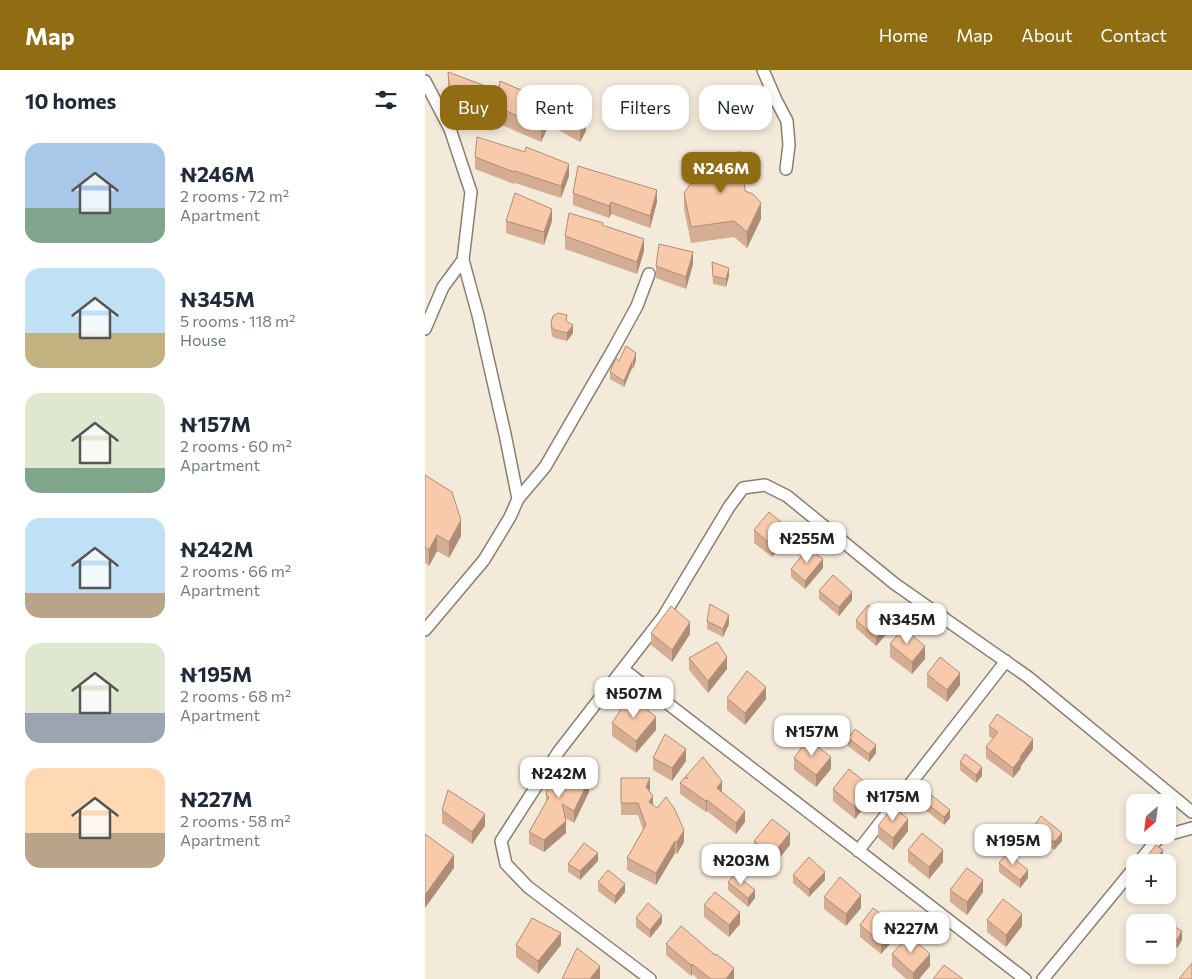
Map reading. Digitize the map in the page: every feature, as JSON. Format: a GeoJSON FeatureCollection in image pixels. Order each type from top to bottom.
{"type":"FeatureCollection","features":[{"type":"Feature","properties":{"kind":"street"},"geometry":{"type":"LineString","coordinates":[[763,70],[775,100],[787,121],[789,144],[786,170]]}},
{"type":"Feature","properties":{"kind":"street"},"geometry":{"type":"LineString","coordinates":[[425,81],[429,96],[450,129],[471,192],[463,260],[478,316],[518,499]]}},
{"type":"Feature","properties":{"kind":"street"},"geometry":{"type":"LineString","coordinates":[[425,328],[443,287],[463,260]]}},
{"type":"Feature","properties":{"kind":"street"},"geometry":{"type":"LineString","coordinates":[[425,630],[484,560],[510,517],[518,499],[545,467],[637,306],[649,274]]}},
{"type":"Feature","properties":{"kind":"street"},"geometry":{"type":"LineString","coordinates":[[650,979],[527,887],[506,864],[501,841],[559,751],[663,617],[729,507],[743,488],[765,485],[787,496],[895,584],[1028,677],[1192,812]]}},
{"type":"Feature","properties":{"kind":"street"},"geometry":{"type":"LineString","coordinates":[[858,851],[1006,662]]}},
{"type":"Feature","properties":{"kind":"street"},"geometry":{"type":"LineString","coordinates":[[623,669],[1025,979]]}},
{"type":"Feature","properties":{"kind":"street"},"geometry":{"type":"LineString","coordinates":[[1176,832],[1192,828]]}},
{"type":"Feature","properties":{"kind":"street"},"geometry":{"type":"LineString","coordinates":[[1145,854],[1154,844]]}},
{"type":"Feature","properties":{"kind":"street"},"geometry":{"type":"LineString","coordinates":[[1043,979],[1126,878]]}},
{"type":"Feature","properties":{"kind":"building"},"geometry":{"type":"Polygon","coordinates":[[[448,72],[483,85],[449,85],[448,72]]]}},
{"type":"Feature","properties":{"kind":"building"},"geometry":{"type":"Polygon","coordinates":[[[500,81],[517,88],[517,116],[507,111],[507,85],[499,85],[500,81]]]}},
{"type":"Feature","properties":{"kind":"building"},"geometry":{"type":"Polygon","coordinates":[[[477,137],[525,152],[526,147],[569,164],[561,186],[514,172],[475,157],[477,137]]]}},
{"type":"Feature","properties":{"kind":"building"},"geometry":{"type":"Polygon","coordinates":[[[741,152],[745,191],[753,194],[761,203],[747,232],[734,221],[691,227],[684,193],[712,154],[741,152]]]}},
{"type":"Feature","properties":{"kind":"building"},"geometry":{"type":"Polygon","coordinates":[[[578,166],[657,190],[650,216],[611,202],[609,206],[573,193],[578,166]]]}},
{"type":"Feature","properties":{"kind":"building"},"geometry":{"type":"Polygon","coordinates":[[[515,193],[552,209],[544,232],[506,221],[515,193]]]}},
{"type":"Feature","properties":{"kind":"building"},"geometry":{"type":"Polygon","coordinates":[[[569,213],[603,223],[602,225],[644,239],[637,262],[565,236],[569,213]]]}},
{"type":"Feature","properties":{"kind":"building"},"geometry":{"type":"Polygon","coordinates":[[[659,244],[693,252],[686,277],[656,266],[659,244]]]}},
{"type":"Feature","properties":{"kind":"building"},"geometry":{"type":"Polygon","coordinates":[[[712,262],[729,268],[726,279],[713,276],[712,262]]]}},
{"type":"Feature","properties":{"kind":"building"},"geometry":{"type":"Polygon","coordinates":[[[558,313],[567,315],[566,321],[573,325],[567,333],[552,328],[553,316],[558,313]]]}},
{"type":"Feature","properties":{"kind":"building"},"geometry":{"type":"Polygon","coordinates":[[[626,346],[636,353],[624,381],[610,372],[616,358],[619,361],[626,346]]]}},
{"type":"Feature","properties":{"kind":"building"},"geometry":{"type":"Polygon","coordinates":[[[425,475],[452,492],[461,520],[449,542],[437,535],[429,550],[425,547],[425,475]]]}},
{"type":"Feature","properties":{"kind":"building"},"geometry":{"type":"Polygon","coordinates":[[[769,512],[787,527],[772,545],[754,530],[769,512]]]}},
{"type":"Feature","properties":{"kind":"building"},"geometry":{"type":"Polygon","coordinates":[[[808,548],[823,559],[805,581],[791,569],[808,548]]]}},
{"type":"Feature","properties":{"kind":"building"},"geometry":{"type":"Polygon","coordinates":[[[833,575],[852,592],[839,607],[819,591],[833,575]]]}},
{"type":"Feature","properties":{"kind":"building"},"geometry":{"type":"Polygon","coordinates":[[[710,604],[729,615],[723,629],[707,621],[710,604]]]}},
{"type":"Feature","properties":{"kind":"building"},"geometry":{"type":"Polygon","coordinates":[[[868,605],[889,623],[876,638],[856,620],[868,605]]]}},
{"type":"Feature","properties":{"kind":"building"},"geometry":{"type":"Polygon","coordinates":[[[671,606],[690,622],[672,650],[651,633],[671,606]]]}},
{"type":"Feature","properties":{"kind":"building"},"geometry":{"type":"Polygon","coordinates":[[[903,628],[925,646],[912,662],[890,644],[903,628]]]}},
{"type":"Feature","properties":{"kind":"building"},"geometry":{"type":"Polygon","coordinates":[[[717,642],[727,657],[708,681],[689,658],[717,642]]]}},
{"type":"Feature","properties":{"kind":"building"},"geometry":{"type":"Polygon","coordinates":[[[940,657],[960,673],[947,690],[927,674],[940,657]]]}},
{"type":"Feature","properties":{"kind":"building"},"geometry":{"type":"Polygon","coordinates":[[[747,671],[766,687],[745,713],[727,698],[747,671]]]}},
{"type":"Feature","properties":{"kind":"building"},"geometry":{"type":"Polygon","coordinates":[[[630,696],[656,717],[636,741],[612,723],[630,696]]]}},
{"type":"Feature","properties":{"kind":"building"},"geometry":{"type":"Polygon","coordinates":[[[997,714],[1033,739],[1013,768],[986,747],[998,732],[989,726],[997,714]]]}},
{"type":"Feature","properties":{"kind":"building"},"geometry":{"type":"Polygon","coordinates":[[[855,729],[876,745],[869,754],[848,738],[855,729]]]}},
{"type":"Feature","properties":{"kind":"building"},"geometry":{"type":"Polygon","coordinates":[[[665,734],[686,749],[672,768],[653,758],[665,734]]]}},
{"type":"Feature","properties":{"kind":"building"},"geometry":{"type":"Polygon","coordinates":[[[808,739],[831,757],[816,775],[794,758],[808,739]]]}},
{"type":"Feature","properties":{"kind":"building"},"geometry":{"type":"Polygon","coordinates":[[[965,754],[982,767],[976,775],[960,762],[965,754]]]}},
{"type":"Feature","properties":{"kind":"building"},"geometry":{"type":"Polygon","coordinates":[[[703,757],[722,781],[717,788],[745,811],[736,823],[707,800],[680,783],[684,778],[688,778],[685,777],[703,757]]]}},
{"type":"Feature","properties":{"kind":"building"},"geometry":{"type":"Polygon","coordinates":[[[555,758],[589,780],[574,811],[562,804],[566,821],[544,840],[529,832],[549,797],[546,795],[555,758]]]}},
{"type":"Feature","properties":{"kind":"building"},"geometry":{"type":"Polygon","coordinates":[[[849,769],[871,787],[855,807],[833,789],[849,769]]]}},
{"type":"Feature","properties":{"kind":"building"},"geometry":{"type":"Polygon","coordinates":[[[621,778],[650,778],[646,787],[653,796],[649,802],[657,808],[666,797],[674,808],[684,830],[677,842],[675,841],[656,873],[627,858],[646,825],[638,803],[621,803],[621,778]]]}},
{"type":"Feature","properties":{"kind":"building"},"geometry":{"type":"Polygon","coordinates":[[[448,790],[485,814],[472,832],[442,810],[448,790]]]}},
{"type":"Feature","properties":{"kind":"building"},"geometry":{"type":"Polygon","coordinates":[[[930,794],[950,810],[944,817],[924,801],[930,794]]]}},
{"type":"Feature","properties":{"kind":"building"},"geometry":{"type":"Polygon","coordinates":[[[893,806],[908,819],[893,838],[878,826],[893,806]]]}},
{"type":"Feature","properties":{"kind":"building"},"geometry":{"type":"Polygon","coordinates":[[[1041,816],[1062,833],[1054,842],[1034,826],[1041,816]]]}},
{"type":"Feature","properties":{"kind":"building"},"geometry":{"type":"Polygon","coordinates":[[[772,819],[790,833],[772,855],[754,841],[772,819]]]}},
{"type":"Feature","properties":{"kind":"building"},"geometry":{"type":"Polygon","coordinates":[[[922,833],[943,850],[929,867],[908,850],[922,833]]]}},
{"type":"Feature","properties":{"kind":"building"},"geometry":{"type":"Polygon","coordinates":[[[425,834],[454,855],[425,895],[425,834]]]}},
{"type":"Feature","properties":{"kind":"building"},"geometry":{"type":"Polygon","coordinates":[[[584,843],[598,853],[580,871],[568,864],[584,843]]]}},
{"type":"Feature","properties":{"kind":"building"},"geometry":{"type":"Polygon","coordinates":[[[1156,845],[1163,850],[1160,854],[1149,854],[1156,845]]]}},
{"type":"Feature","properties":{"kind":"building"},"geometry":{"type":"Polygon","coordinates":[[[1007,853],[1028,870],[1020,880],[999,863],[1007,853]]]}},
{"type":"Feature","properties":{"kind":"building"},"geometry":{"type":"Polygon","coordinates":[[[809,857],[825,872],[809,889],[793,875],[809,857]]]}},
{"type":"Feature","properties":{"kind":"building"},"geometry":{"type":"Polygon","coordinates":[[[967,868],[983,880],[967,902],[950,890],[967,868]]]}},
{"type":"Feature","properties":{"kind":"building"},"geometry":{"type":"Polygon","coordinates":[[[608,870],[625,884],[615,896],[598,882],[608,870]]]}},
{"type":"Feature","properties":{"kind":"building"},"geometry":{"type":"Polygon","coordinates":[[[735,874],[755,890],[748,898],[728,882],[735,874]]]}},
{"type":"Feature","properties":{"kind":"building"},"geometry":{"type":"Polygon","coordinates":[[[840,877],[861,895],[846,914],[824,897],[840,877]]]}},
{"type":"Feature","properties":{"kind":"building"},"geometry":{"type":"Polygon","coordinates":[[[715,892],[740,912],[729,925],[704,905],[715,892]]]}},
{"type":"Feature","properties":{"kind":"building"},"geometry":{"type":"Polygon","coordinates":[[[1003,899],[1022,914],[1006,935],[987,920],[1003,899]]]}},
{"type":"Feature","properties":{"kind":"building"},"geometry":{"type":"Polygon","coordinates":[[[648,903],[662,915],[650,930],[636,918],[648,903]]]}},
{"type":"Feature","properties":{"kind":"building"},"geometry":{"type":"Polygon","coordinates":[[[873,908],[895,925],[881,942],[860,925],[873,908]]]}},
{"type":"Feature","properties":{"kind":"building"},"geometry":{"type":"Polygon","coordinates":[[[532,918],[561,933],[538,961],[516,945],[532,918]]]}},
{"type":"Feature","properties":{"kind":"building"},"geometry":{"type":"Polygon","coordinates":[[[681,926],[715,955],[734,968],[726,979],[711,979],[666,944],[681,926]]]}},
{"type":"Feature","properties":{"kind":"building"},"geometry":{"type":"Polygon","coordinates":[[[1176,928],[1182,931],[1176,939],[1176,928]]]}},
{"type":"Feature","properties":{"kind":"building"},"geometry":{"type":"Polygon","coordinates":[[[909,935],[930,954],[913,973],[892,954],[909,935]]]}},
{"type":"Feature","properties":{"kind":"building"},"geometry":{"type":"Polygon","coordinates":[[[577,948],[600,966],[590,979],[562,979],[577,948]]]}},
{"type":"Feature","properties":{"kind":"building"},"geometry":{"type":"Polygon","coordinates":[[[1192,963],[1192,979],[1179,979],[1192,963]]]}},
{"type":"Feature","properties":{"kind":"building"},"geometry":{"type":"Polygon","coordinates":[[[944,965],[963,979],[933,979],[944,965]]]}}]}
